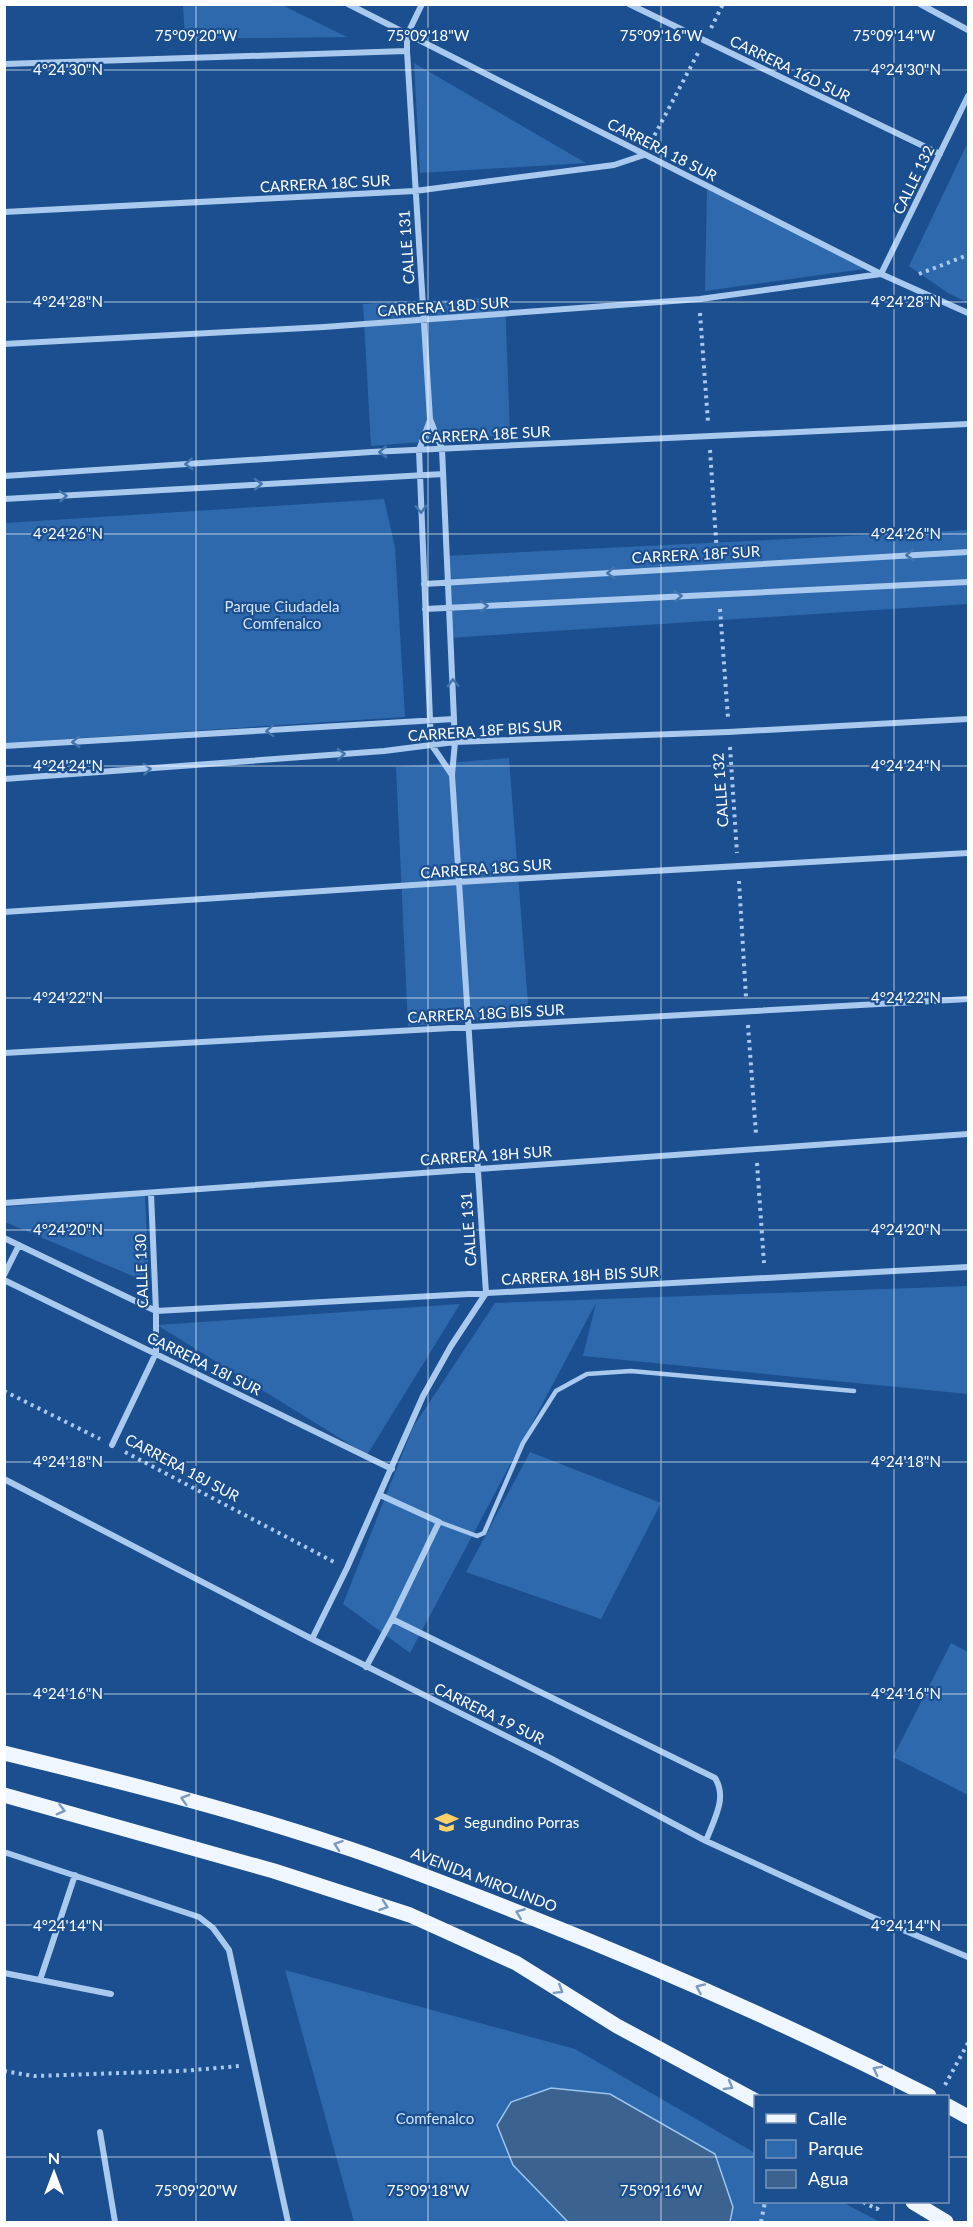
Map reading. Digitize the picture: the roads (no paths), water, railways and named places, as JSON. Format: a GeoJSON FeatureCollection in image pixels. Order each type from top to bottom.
{"type":"FeatureCollection","features":[{"type":"Feature","properties":{"kind":"main road","name":"AVENIDA MIROLINDO"},"geometry":{"type":"LineString","coordinates":[[4,1753],[125,1782],[242,1815],[335,1844],[442,1882],[641,1961],[756,2012],[925,2095]]}},
{"type":"Feature","properties":{"kind":"main road"},"geometry":{"type":"LineString","coordinates":[[4,1795],[274,1871],[410,1915],[516,1963],[617,2026],[754,2100]]}},
{"type":"Feature","properties":{"kind":"main road"},"geometry":{"type":"LineString","coordinates":[[949,2106],[969,2116]]}},
{"type":"Feature","properties":{"kind":"main road"},"geometry":{"type":"LineString","coordinates":[[915,2203],[946,2223]]}},
{"type":"Feature","properties":{"kind":"street","name":"CARRERA 18 SUR"},"geometry":{"type":"LineString","coordinates":[[348,4],[881,274],[969,313]]}},
{"type":"Feature","properties":{"kind":"street","name":"CALLE 131"},"geometry":{"type":"LineString","coordinates":[[422,4],[408,35],[407,51],[430,419],[442,449],[455,742],[452,775],[486,1293]]}},
{"type":"Feature","properties":{"kind":"street","name":"CARRERA 16D SUR"},"geometry":{"type":"LineString","coordinates":[[629,4],[940,154]]}},
{"type":"Feature","properties":{"kind":"street"},"geometry":{"type":"LineString","coordinates":[[920,4],[969,30]]}},
{"type":"Feature","properties":{"kind":"street"},"geometry":{"type":"LineString","coordinates":[[4,64],[407,51]]}},
{"type":"Feature","properties":{"kind":"street","name":"CALLE 132"},"geometry":{"type":"LineString","coordinates":[[881,274],[969,96]]}},
{"type":"Feature","properties":{"kind":"street","name":"CARRERA 18C SUR"},"geometry":{"type":"LineString","coordinates":[[4,212],[416,191],[614,165],[644,155]]}},
{"type":"Feature","properties":{"kind":"street","name":"CARRERA 18D SUR"},"geometry":{"type":"LineString","coordinates":[[4,344],[520,314],[700,299],[881,274]]}},
{"type":"Feature","properties":{"kind":"street","name":"CALLE 131"},"geometry":{"type":"LineString","coordinates":[[430,419],[419,450],[430,744]]}},
{"type":"Feature","properties":{"kind":"street","name":"CARRERA 18E SUR"},"geometry":{"type":"LineString","coordinates":[[4,476],[419,450],[969,424]]}},
{"type":"Feature","properties":{"kind":"street"},"geometry":{"type":"LineString","coordinates":[[4,499],[443,474]]}},
{"type":"Feature","properties":{"kind":"street","name":"CARRERA 18F SUR"},"geometry":{"type":"LineString","coordinates":[[424,584],[969,552]]}},
{"type":"Feature","properties":{"kind":"street"},"geometry":{"type":"LineString","coordinates":[[425,609],[969,582]]}},
{"type":"Feature","properties":{"kind":"street","name":"CARRERA 18F BIS SUR"},"geometry":{"type":"LineString","coordinates":[[4,746],[454,718]]}},
{"type":"Feature","properties":{"kind":"street","name":"CARRERA 18F BIS SUR"},"geometry":{"type":"LineString","coordinates":[[4,779],[384,751],[455,742],[728,732],[969,719]]}},
{"type":"Feature","properties":{"kind":"street"},"geometry":{"type":"LineString","coordinates":[[430,744],[452,775]]}},
{"type":"Feature","properties":{"kind":"street","name":"CARRERA 18G SUR"},"geometry":{"type":"LineString","coordinates":[[4,912],[459,882],[969,853]]}},
{"type":"Feature","properties":{"kind":"street","name":"CARRERA 18G BIS SUR"},"geometry":{"type":"LineString","coordinates":[[4,1053],[969,999]]}},
{"type":"Feature","properties":{"kind":"street","name":"CARRERA 18H SUR"},"geometry":{"type":"LineString","coordinates":[[4,1203],[969,1134]]}},
{"type":"Feature","properties":{"kind":"street","name":"CALLE 130"},"geometry":{"type":"LineString","coordinates":[[112,1445],[156,1353],[151,1193]]}},
{"type":"Feature","properties":{"kind":"street","name":"CARRERA 18I SUR"},"geometry":{"type":"LineString","coordinates":[[4,1238],[156,1311]]}},
{"type":"Feature","properties":{"kind":"street"},"geometry":{"type":"LineString","coordinates":[[4,1275],[20,1245]]}},
{"type":"Feature","properties":{"kind":"street","name":"CARRERA 18H BIS SUR"},"geometry":{"type":"LineString","coordinates":[[156,1311],[969,1266]]}},
{"type":"Feature","properties":{"kind":"street","name":"CARRERA 18I SUR"},"geometry":{"type":"LineString","coordinates":[[4,1280],[392,1469]]}},
{"type":"Feature","properties":{"kind":"street"},"geometry":{"type":"LineString","coordinates":[[312,1640],[347,1568],[423,1396],[486,1293]]}},
{"type":"Feature","properties":{"kind":"street","name":"CARRERA 19 SUR"},"geometry":{"type":"LineString","coordinates":[[4,1479],[312,1640],[550,1758],[706,1841],[872,1917],[969,1957]]}},
{"type":"Feature","properties":{"kind":"street"},"geometry":{"type":"LineString","coordinates":[[366,1666],[392,1619],[439,1522],[380,1495]]}},
{"type":"Feature","properties":{"kind":"street"},"geometry":{"type":"LineString","coordinates":[[392,1619],[716,1778],[723,1795],[706,1841]]}},
{"type":"Feature","properties":{"kind":"street"},"geometry":{"type":"LineString","coordinates":[[4,1852],[199,1917],[213,1928],[229,1950],[288,2223]]}},
{"type":"Feature","properties":{"kind":"street"},"geometry":{"type":"LineString","coordinates":[[40,1980],[75,1875]]}},
{"type":"Feature","properties":{"kind":"street"},"geometry":{"type":"LineString","coordinates":[[4,1973],[111,1994]]}},
{"type":"Feature","properties":{"kind":"street"},"geometry":{"type":"LineString","coordinates":[[100,2132],[115,2223]]}},
{"type":"Feature","properties":{"kind":"lane"},"geometry":{"type":"LineString","coordinates":[[439,1522],[482,1536],[523,1443],[556,1391],[587,1374],[631,1371],[854,1391]]}},
{"type":"Feature","properties":{"kind":"water"},"geometry":{"type":"Polygon","coordinates":[[[551,2088],[610,2094],[715,2154],[733,2207],[730,2222],[568,2222],[513,2165],[497,2125],[511,2102],[551,2088]]]}},
{"type":"Feature","properties":{"kind":"place","name":"Segundino Porras"},"geometry":{"type":"Point","coordinates":[446,1823]}},
{"type":"Feature","properties":{"kind":"park label","name":"Parque Ciudadela Comfenalco"},"geometry":{"type":"Point","coordinates":[282,616]}},
{"type":"Feature","properties":{"kind":"park label","name":"Comfenalco"},"geometry":{"type":"Point","coordinates":[435,2119]}}]}
